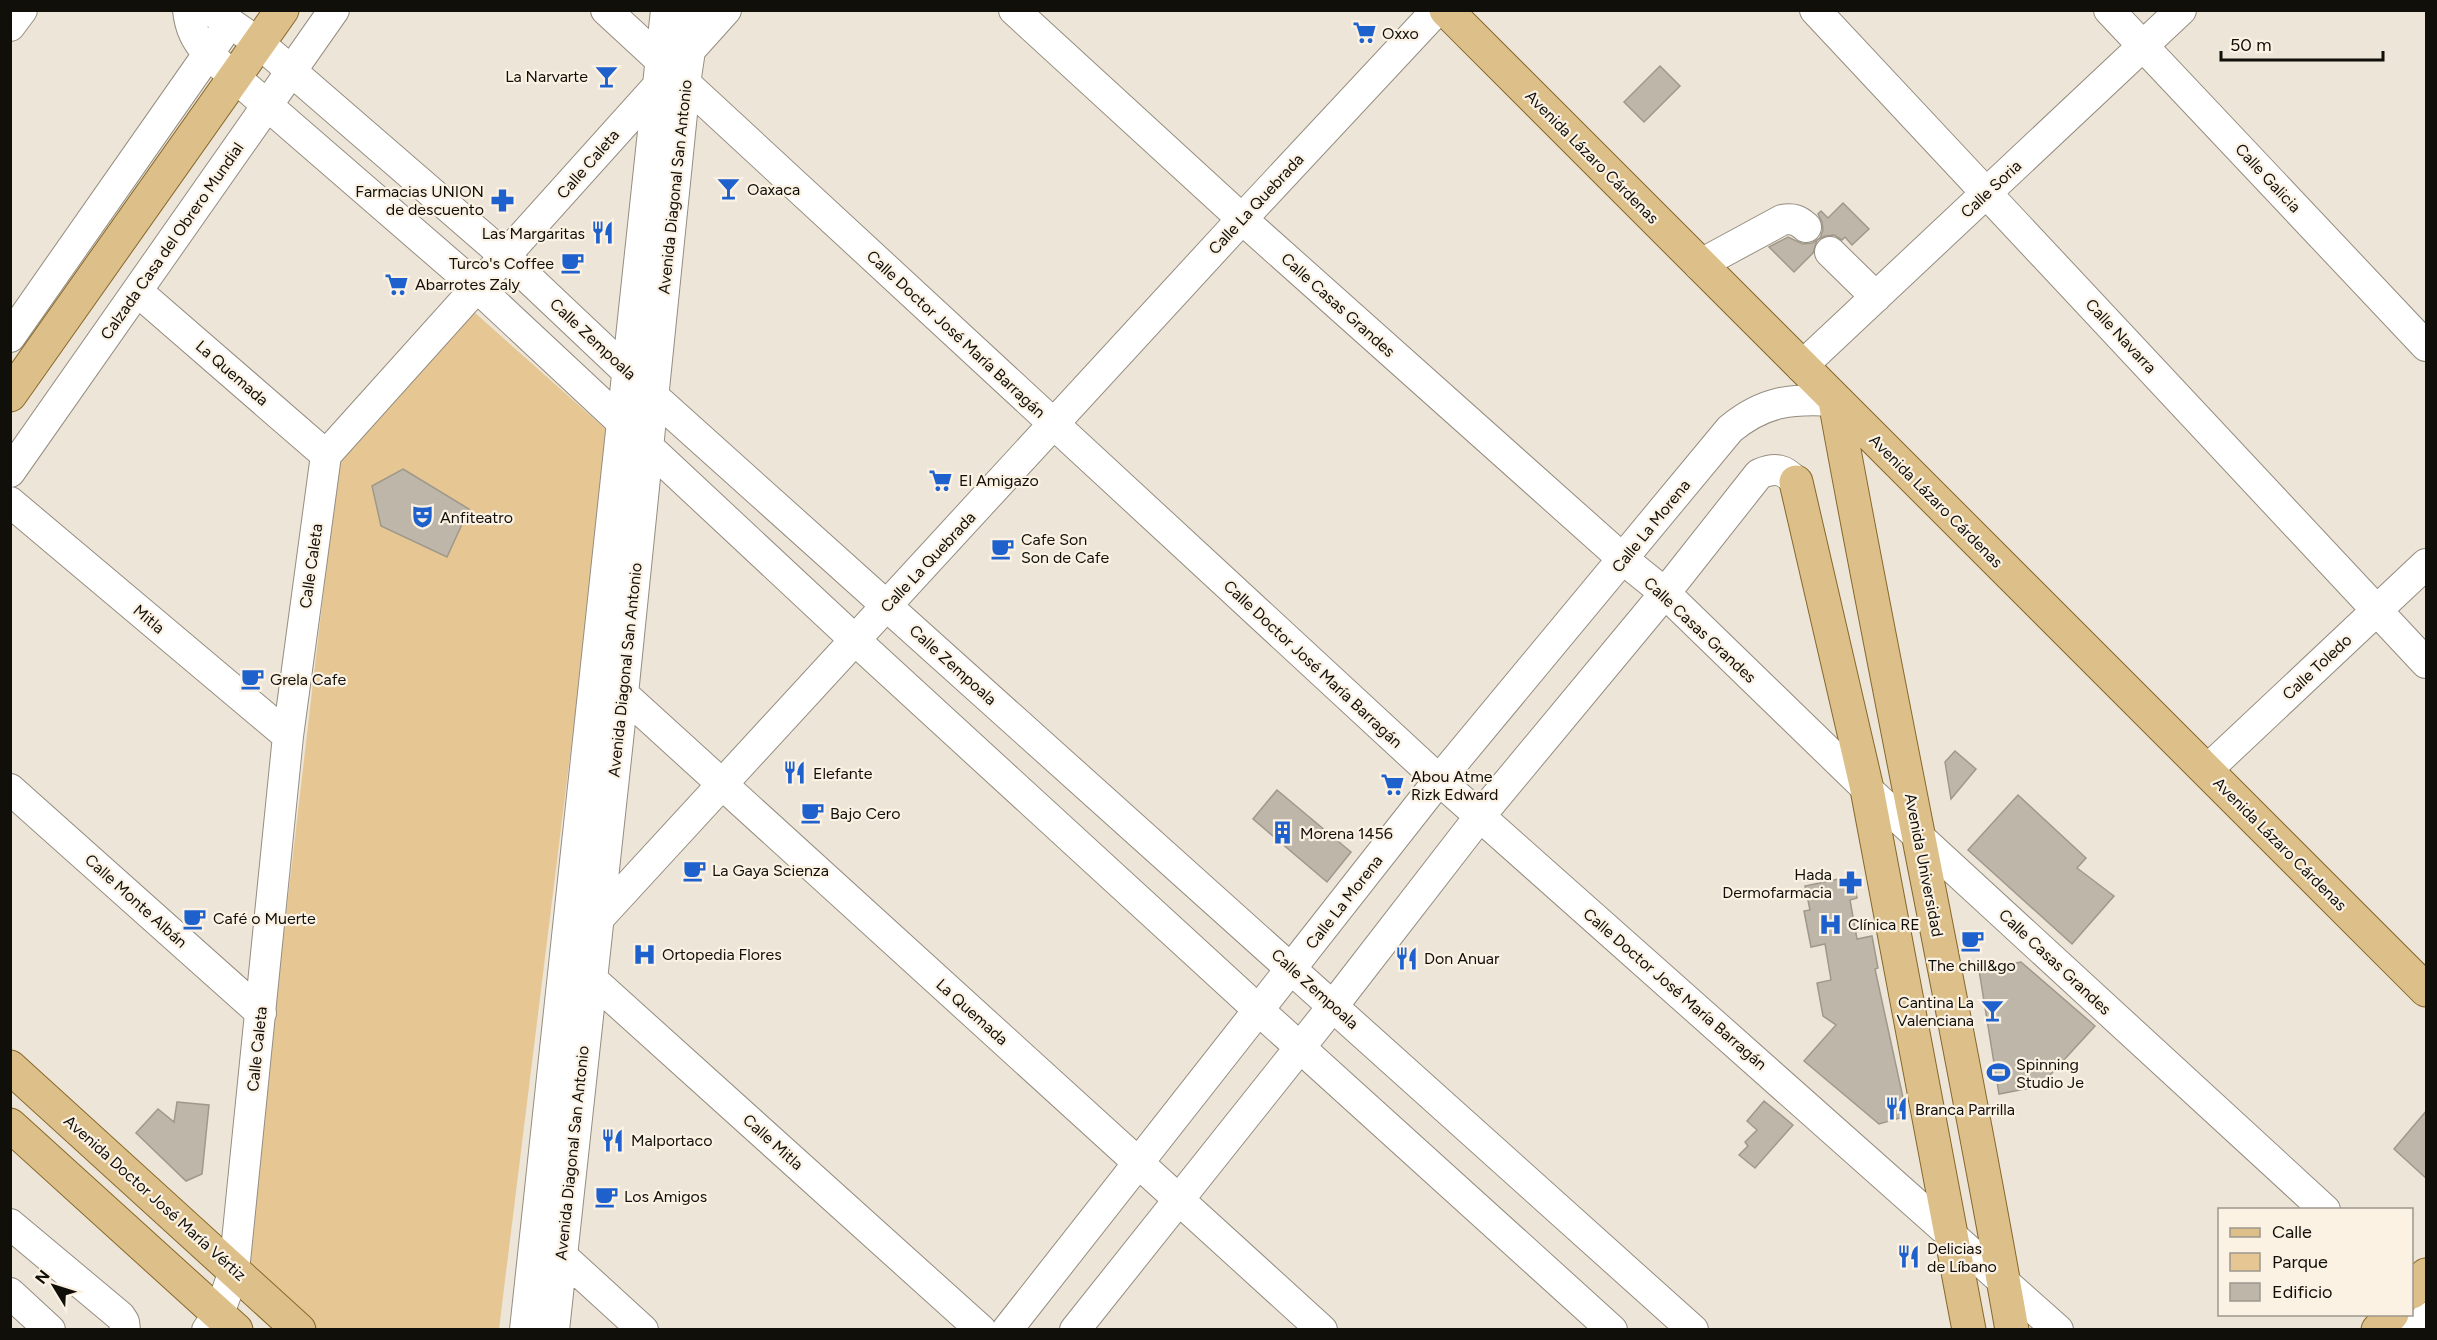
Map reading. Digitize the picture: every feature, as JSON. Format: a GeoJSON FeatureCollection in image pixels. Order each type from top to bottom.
{"type":"FeatureCollection","features":[{"type":"Feature","properties":{"kind":"main road"},"geometry":{"type":"LineString","coordinates":[[10,395],[21,354],[234,77],[282,10]]}},
{"type":"Feature","properties":{"kind":"main road","name":"Avenida Lázaro Cárdenas"},"geometry":{"type":"LineString","coordinates":[[1446,10],[2427,990]]}},
{"type":"Feature","properties":{"kind":"main road","name":"Avenida Universidad"},"geometry":{"type":"LineString","coordinates":[[1835,401],[2012,1329]]}},
{"type":"Feature","properties":{"kind":"main road"},"geometry":{"type":"LineString","coordinates":[[1796,482],[1867,789],[1969,1329]]}},
{"type":"Feature","properties":{"kind":"main road","name":"Avenida Doctor José María Vértiz"},"geometry":{"type":"LineString","coordinates":[[10,1067],[299,1329]]}},
{"type":"Feature","properties":{"kind":"main road"},"geometry":{"type":"LineString","coordinates":[[10,1125],[221,1324]]}},
{"type":"Feature","properties":{"kind":"main road"},"geometry":{"type":"LineString","coordinates":[[2378,1329],[2390,1316]]}},
{"type":"Feature","properties":{"kind":"street"},"geometry":{"type":"LineString","coordinates":[[10,26],[22,10]]}},
{"type":"Feature","properties":{"kind":"street"},"geometry":{"type":"LineString","coordinates":[[188,10],[190,25],[197,41],[208,54],[478,288],[855,640],[1612,1329]]}},
{"type":"Feature","properties":{"kind":"street","name":"Calzada Casa del Obrero Mundial"},"geometry":{"type":"LineString","coordinates":[[10,472],[334,10]]}},
{"type":"Feature","properties":{"kind":"street","name":"Calle Doctor José María Barragán"},"geometry":{"type":"LineString","coordinates":[[606,10],[1439,780],[2058,1329]]}},
{"type":"Feature","properties":{"kind":"street","name":"Avenida Diagonal San Antonio"},"geometry":{"type":"LineString","coordinates":[[554,1329],[653,396],[673,70],[666,10]]}},
{"type":"Feature","properties":{"kind":"street","name":"Avenida Diagonal San Antonio"},"geometry":{"type":"LineString","coordinates":[[525,1329],[627,371],[673,70],[696,10]]}},
{"type":"Feature","properties":{"kind":"street","name":"Calle Caleta"},"geometry":{"type":"LineString","coordinates":[[221,1324],[234,1271],[288,736],[326,455],[726,10]]}},
{"type":"Feature","properties":{"kind":"street","name":"Calle Casas Grandes"},"geometry":{"type":"LineString","coordinates":[[1014,10],[1242,219],[1624,560],[1665,593],[1867,789],[2324,1208]]}},
{"type":"Feature","properties":{"kind":"street","name":"Calle La Quebrada"},"geometry":{"type":"LineString","coordinates":[[565,955],[1437,10]]}},
{"type":"Feature","properties":{"kind":"street","name":"Calle Navarra"},"geometry":{"type":"LineString","coordinates":[[1815,10],[2427,663]]}},
{"type":"Feature","properties":{"kind":"street","name":"Calle Galicia"},"geometry":{"type":"LineString","coordinates":[[2109,10],[2427,346]]}},
{"type":"Feature","properties":{"kind":"street","name":"Calle Soria"},"geometry":{"type":"LineString","coordinates":[[1802,367],[2181,10]]}},
{"type":"Feature","properties":{"kind":"street"},"geometry":{"type":"LineString","coordinates":[[10,337],[208,54],[225,14]]}},
{"type":"Feature","properties":{"kind":"street","name":"Calle Zempoala"},"geometry":{"type":"LineString","coordinates":[[225,14],[506,257],[653,396],[1693,1329]]}},
{"type":"Feature","properties":{"kind":"street"},"geometry":{"type":"LineString","coordinates":[[1699,265],[1782,220],[1798,220],[1806,227]]}},
{"type":"Feature","properties":{"kind":"street"},"geometry":{"type":"LineString","coordinates":[[1830,252],[1876,297]]}},
{"type":"Feature","properties":{"kind":"street","name":"La Quemada"},"geometry":{"type":"LineString","coordinates":[[137,291],[326,455]]}},
{"type":"Feature","properties":{"kind":"street"},"geometry":{"type":"LineString","coordinates":[[21,354],[62,397]]}},
{"type":"Feature","properties":{"kind":"street","name":"Calle La Morena"},"geometry":{"type":"LineString","coordinates":[[1007,1329],[1439,780],[1624,560],[1730,429],[1747,416],[1767,406],[1788,401],[1835,401]]}},
{"type":"Feature","properties":{"kind":"street"},"geometry":{"type":"LineString","coordinates":[[1075,1329],[1333,1006],[1480,816],[1665,593],[1759,474],[1772,468],[1786,471],[1796,482]]}},
{"type":"Feature","properties":{"kind":"street","name":"Mitla"},"geometry":{"type":"LineString","coordinates":[[10,502],[288,736]]}},
{"type":"Feature","properties":{"kind":"street","name":"Calle Toledo"},"geometry":{"type":"LineString","coordinates":[[2206,771],[2427,564]]}},
{"type":"Feature","properties":{"kind":"street","name":"La Quemada"},"geometry":{"type":"LineString","coordinates":[[623,694],[720,785],[1322,1329]]}},
{"type":"Feature","properties":{"kind":"street","name":"Calle Monte Albán"},"geometry":{"type":"LineString","coordinates":[[10,789],[261,1013]]}},
{"type":"Feature","properties":{"kind":"street","name":"Calle Mitla"},"geometry":{"type":"LineString","coordinates":[[565,955],[981,1329]]}},
{"type":"Feature","properties":{"kind":"street"},"geometry":{"type":"LineString","coordinates":[[10,1224],[120,1316],[125,1329]]}},
{"type":"Feature","properties":{"kind":"street"},"geometry":{"type":"LineString","coordinates":[[562,1256],[643,1329]]}},
{"type":"Feature","properties":{"kind":"street"},"geometry":{"type":"LineString","coordinates":[[10,1293],[50,1329]]}},
{"type":"Feature","properties":{"kind":"street"},"geometry":{"type":"LineString","coordinates":[[2416,1329],[2417,1298]]}},
{"type":"Feature","properties":{"kind":"street"},"geometry":{"type":"LineString","coordinates":[[2395,1329],[2404,1316]]}},
{"type":"Feature","properties":{"kind":"green space"},"geometry":{"type":"Polygon","coordinates":[[[473,311],[610,433],[499,1329],[317,1329],[245,1267],[339,459],[473,311]]]}},
{"type":"Feature","properties":{"kind":"building"},"geometry":{"type":"Polygon","coordinates":[[[1660,66],[1680,86],[1644,122],[1624,102],[1660,66]]]}},
{"type":"Feature","properties":{"kind":"building"},"geometry":{"type":"Polygon","coordinates":[[[1843,203],[1869,229],[1852,245],[1845,237],[1842,240],[1834,235],[1825,236],[1817,240],[1813,253],[1794,272],[1769,247],[1788,237],[1803,244],[1812,243],[1820,238],[1823,230],[1818,214],[1821,211],[1828,218],[1843,203]]]}},
{"type":"Feature","properties":{"kind":"building","name":"Anfiteatro"},"geometry":{"type":"Polygon","coordinates":[[[403,469],[469,509],[447,557],[381,526],[372,486],[403,469]]]}},
{"type":"Feature","properties":{"kind":"building"},"geometry":{"type":"Polygon","coordinates":[[[1955,751],[1976,769],[1951,799],[1945,762],[1955,751]]]}},
{"type":"Feature","properties":{"kind":"building","name":"Morena 1456"},"geometry":{"type":"Polygon","coordinates":[[[1277,790],[1351,852],[1327,882],[1253,819],[1277,790]]]}},
{"type":"Feature","properties":{"kind":"building"},"geometry":{"type":"Polygon","coordinates":[[[2018,795],[2086,858],[2077,868],[2114,896],[2072,944],[1968,850],[2018,795]]]}},
{"type":"Feature","properties":{"kind":"building"},"geometry":{"type":"Polygon","coordinates":[[[1853,876],[1857,898],[1850,900],[1857,939],[1872,936],[1878,968],[1875,969],[1907,1116],[1879,1124],[1804,1061],[1836,1025],[1823,1016],[1817,983],[1831,980],[1825,944],[1811,947],[1804,911],[1810,910],[1805,886],[1853,876]]]}},
{"type":"Feature","properties":{"kind":"building"},"geometry":{"type":"Polygon","coordinates":[[[2021,962],[2095,1026],[2040,1086],[1999,1094],[1979,970],[2021,962]]]}},
{"type":"Feature","properties":{"kind":"building"},"geometry":{"type":"Polygon","coordinates":[[[1764,1101],[1793,1125],[1755,1168],[1739,1155],[1748,1146],[1745,1142],[1757,1130],[1747,1121],[1764,1101]]]}},
{"type":"Feature","properties":{"kind":"building"},"geometry":{"type":"Polygon","coordinates":[[[177,1102],[209,1105],[202,1174],[186,1181],[136,1133],[158,1109],[174,1122],[177,1102]]]}},
{"type":"Feature","properties":{"kind":"building"},"geometry":{"type":"Polygon","coordinates":[[[2427,1110],[2427,1179],[2394,1149],[2427,1110]]]}},
{"type":"Feature","properties":{"kind":"place","name":"Oxxo"},"geometry":{"type":"Point","coordinates":[1364,33]}},
{"type":"Feature","properties":{"kind":"place","name":"La Narvarte"},"geometry":{"type":"Point","coordinates":[606,76]}},
{"type":"Feature","properties":{"kind":"place","name":"Oaxaca"},"geometry":{"type":"Point","coordinates":[729,189]}},
{"type":"Feature","properties":{"kind":"place","name":"Farmacias UNION de descuento"},"geometry":{"type":"Point","coordinates":[502,200]}},
{"type":"Feature","properties":{"kind":"place","name":"Las Margaritas"},"geometry":{"type":"Point","coordinates":[603,233]}},
{"type":"Feature","properties":{"kind":"place","name":"Turco's Coffee"},"geometry":{"type":"Point","coordinates":[572,263]}},
{"type":"Feature","properties":{"kind":"place","name":"Abarrotes Zaly"},"geometry":{"type":"Point","coordinates":[397,284]}},
{"type":"Feature","properties":{"kind":"place","name":"El Amigazo"},"geometry":{"type":"Point","coordinates":[941,480]}},
{"type":"Feature","properties":{"kind":"place","name":"Anfiteatro"},"geometry":{"type":"Point","coordinates":[422,517]}},
{"type":"Feature","properties":{"kind":"place","name":"Cafe Son Son de Cafe"},"geometry":{"type":"Point","coordinates":[1003,548]}},
{"type":"Feature","properties":{"kind":"place","name":"Grela Cafe"},"geometry":{"type":"Point","coordinates":[252,679]}},
{"type":"Feature","properties":{"kind":"place","name":"Elefante"},"geometry":{"type":"Point","coordinates":[795,773]}},
{"type":"Feature","properties":{"kind":"place","name":"Abou Atme Rizk Edward"},"geometry":{"type":"Point","coordinates":[1393,785]}},
{"type":"Feature","properties":{"kind":"place","name":"Bajo Cero"},"geometry":{"type":"Point","coordinates":[812,813]}},
{"type":"Feature","properties":{"kind":"place","name":"Morena 1456"},"geometry":{"type":"Point","coordinates":[1282,833]}},
{"type":"Feature","properties":{"kind":"place","name":"La Gaya Scienza"},"geometry":{"type":"Point","coordinates":[694,870]}},
{"type":"Feature","properties":{"kind":"place","name":"Hada Dermofarmacia"},"geometry":{"type":"Point","coordinates":[1850,883]}},
{"type":"Feature","properties":{"kind":"place","name":"Café o Muerte"},"geometry":{"type":"Point","coordinates":[195,918]}},
{"type":"Feature","properties":{"kind":"place","name":"Clínica RE"},"geometry":{"type":"Point","coordinates":[1830,924]}},
{"type":"Feature","properties":{"kind":"place","name":"The chill&go"},"geometry":{"type":"Point","coordinates":[1972,940]}},
{"type":"Feature","properties":{"kind":"place","name":"Ortopedia Flores"},"geometry":{"type":"Point","coordinates":[644,954]}},
{"type":"Feature","properties":{"kind":"place","name":"Don Anuar"},"geometry":{"type":"Point","coordinates":[1406,958]}},
{"type":"Feature","properties":{"kind":"place","name":"Cantina La Valenciana"},"geometry":{"type":"Point","coordinates":[1992,1011]}},
{"type":"Feature","properties":{"kind":"place","name":"Spinning Studio Je"},"geometry":{"type":"Point","coordinates":[1998,1073]}},
{"type":"Feature","properties":{"kind":"place","name":"Branca Parrilla"},"geometry":{"type":"Point","coordinates":[1897,1109]}},
{"type":"Feature","properties":{"kind":"place","name":"Malportaco"},"geometry":{"type":"Point","coordinates":[613,1140]}},
{"type":"Feature","properties":{"kind":"place","name":"Los Amigos"},"geometry":{"type":"Point","coordinates":[606,1196]}},
{"type":"Feature","properties":{"kind":"place","name":"Delicias de Líbano"},"geometry":{"type":"Point","coordinates":[1909,1257]}}]}
